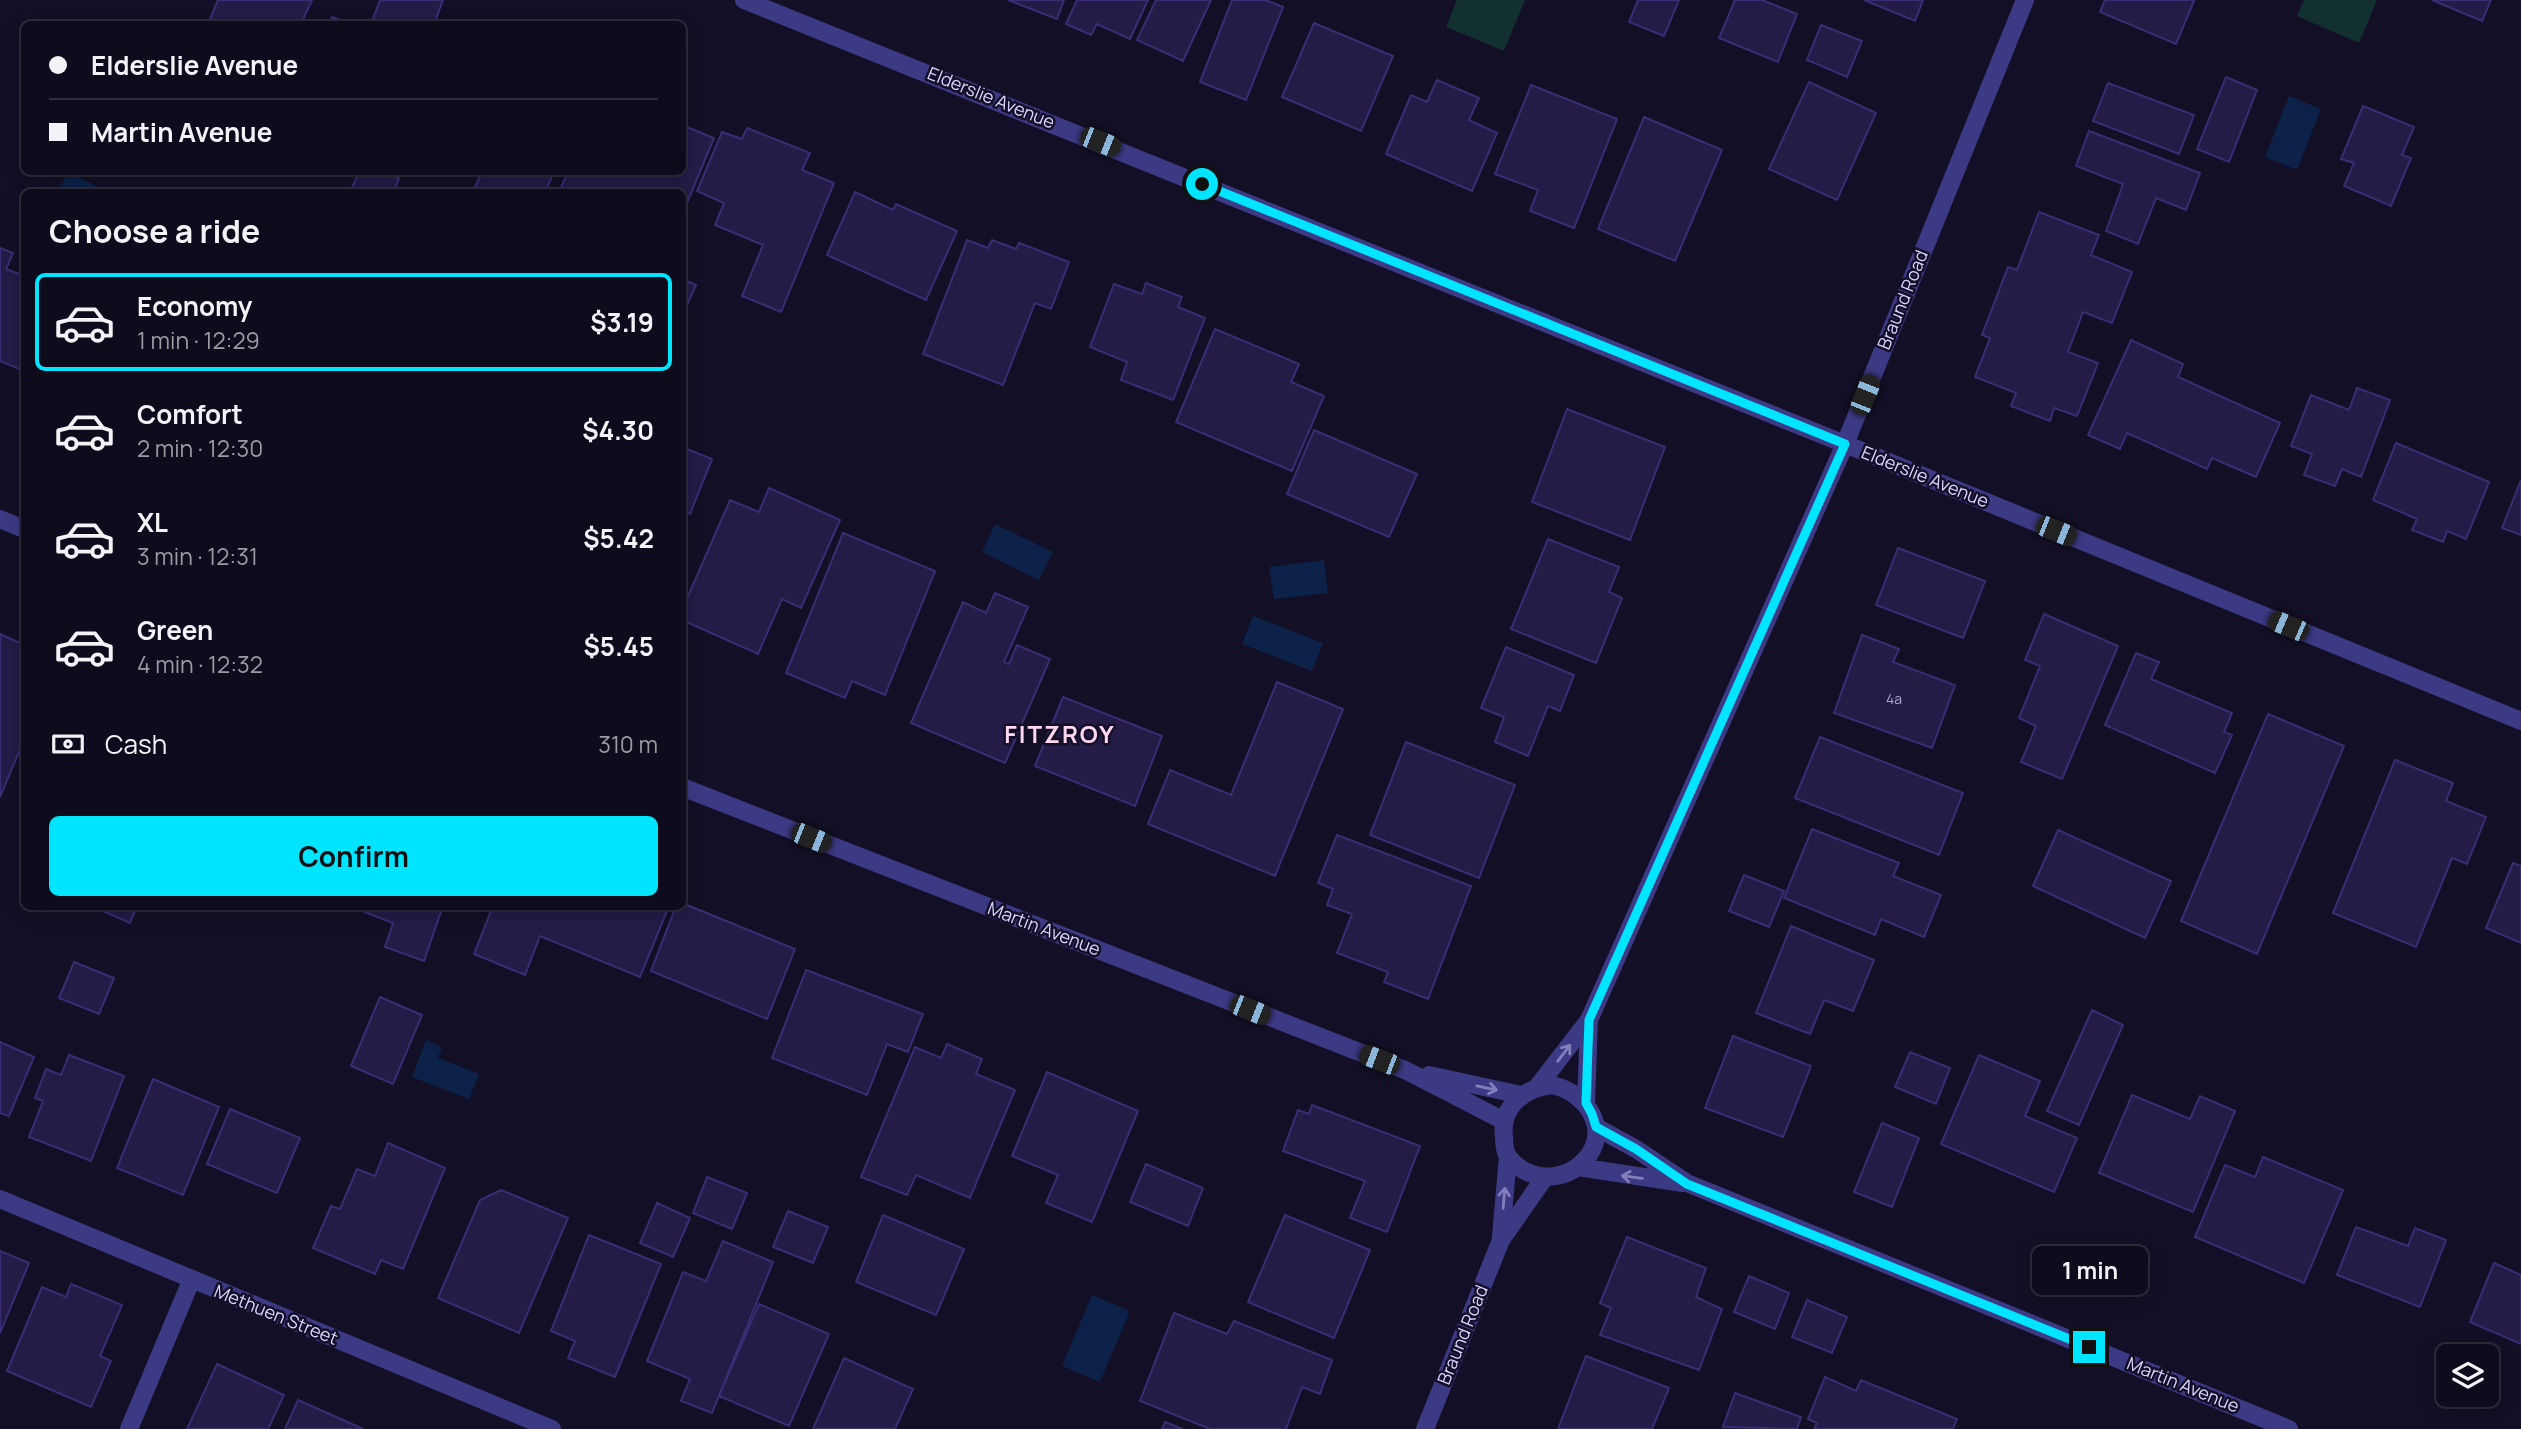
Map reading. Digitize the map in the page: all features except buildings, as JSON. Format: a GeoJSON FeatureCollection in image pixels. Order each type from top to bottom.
{"type":"FeatureCollection","features":[{"type":"Feature","properties":{"kind":"street","name":"Elderslie Avenue"},"geometry":{"type":"LineString","coordinates":[[744,0],[1845,444],[2521,721]]}},
{"type":"Feature","properties":{"kind":"street","name":"Braund Road"},"geometry":{"type":"LineString","coordinates":[[1538,1086],[1589,1020],[1845,444],[2025,0]]}},
{"type":"Feature","properties":{"kind":"street"},"geometry":{"type":"LineString","coordinates":[[0,519],[21,528]]}},
{"type":"Feature","properties":{"kind":"street","name":"Martin Avenue"},"geometry":{"type":"LineString","coordinates":[[686,789],[1405,1070],[1504,1121]]}},
{"type":"Feature","properties":{"kind":"street","name":"Braund Road"},"geometry":{"type":"LineString","coordinates":[[1586,1103],[1589,1020]]}},
{"type":"Feature","properties":{"kind":"street","name":"Martin Avenue"},"geometry":{"type":"LineString","coordinates":[[1405,1070],[1521,1095]]}},
{"type":"Feature","properties":{"kind":"street"},"geometry":{"type":"LineString","coordinates":[[1552,1085],[1576,1094],[1586,1103],[1596,1127],[1588,1156],[1578,1167],[1557,1177],[1545,1177],[1531,1174],[1508,1156],[1503,1132],[1504,1121],[1510,1107],[1521,1095],[1538,1086],[1552,1085]]}},
{"type":"Feature","properties":{"kind":"street","name":"Martin Avenue"},"geometry":{"type":"LineString","coordinates":[[1596,1127],[1636,1149],[1687,1184],[2289,1429]]}},
{"type":"Feature","properties":{"kind":"street","name":"Braund Road"},"geometry":{"type":"LineString","coordinates":[[1500,1240],[1508,1156]]}},
{"type":"Feature","properties":{"kind":"street","name":"Martin Avenue"},"geometry":{"type":"LineString","coordinates":[[1578,1167],[1687,1184]]}},
{"type":"Feature","properties":{"kind":"street","name":"Braund Road"},"geometry":{"type":"LineString","coordinates":[[1425,1429],[1500,1240],[1545,1177]]}},
{"type":"Feature","properties":{"kind":"street","name":"Methuen Street"},"geometry":{"type":"LineString","coordinates":[[0,1199],[191,1281],[552,1429]]}},
{"type":"Feature","properties":{"kind":"street"},"geometry":{"type":"LineString","coordinates":[[129,1429],[191,1281]]}},
{"type":"Feature","properties":{"kind":"green space"},"geometry":{"type":"Polygon","coordinates":[[[1457,0],[1525,0],[1504,51],[1446,27],[1457,0]]]}},
{"type":"Feature","properties":{"kind":"green space"},"geometry":{"type":"Polygon","coordinates":[[[2304,0],[2377,0],[2359,43],[2297,16],[2304,0]]]}},
{"type":"Feature","properties":{"kind":"water"},"geometry":{"type":"Polygon","coordinates":[[[2289,96],[2321,109],[2297,170],[2265,157],[2289,96]]]}},
{"type":"Feature","properties":{"kind":"water"},"geometry":{"type":"Polygon","coordinates":[[[66,175],[74,175],[102,189],[60,189],[66,175]]]}},
{"type":"Feature","properties":{"kind":"water"},"geometry":{"type":"Polygon","coordinates":[[[995,524],[1053,552],[1039,580],[982,552],[995,524]]]}},
{"type":"Feature","properties":{"kind":"water"},"geometry":{"type":"Polygon","coordinates":[[[1324,560],[1328,593],[1274,599],[1269,567],[1324,560]]]}},
{"type":"Feature","properties":{"kind":"water"},"geometry":{"type":"Polygon","coordinates":[[[1253,616],[1323,643],[1312,671],[1242,644],[1253,616]]]}},
{"type":"Feature","properties":{"kind":"water"},"geometry":{"type":"Polygon","coordinates":[[[426,1040],[442,1047],[438,1058],[479,1074],[469,1099],[412,1077],[426,1040]]]}},
{"type":"Feature","properties":{"kind":"water"},"geometry":{"type":"Polygon","coordinates":[[[1092,1295],[1130,1311],[1100,1382],[1062,1366],[1092,1295]]]}},
{"type":"Feature","properties":{"kind":"district","name":"FITZROY"},"geometry":{"type":"Point","coordinates":[1060,735]}},
{"type":"Feature","properties":{"kind":"route"},"geometry":{"type":"LineString","coordinates":[[1202,184],[1845,444],[1589,1020],[1586,1103],[1596,1127],[1636,1149],[1687,1184],[2089,1347]]}}]}
